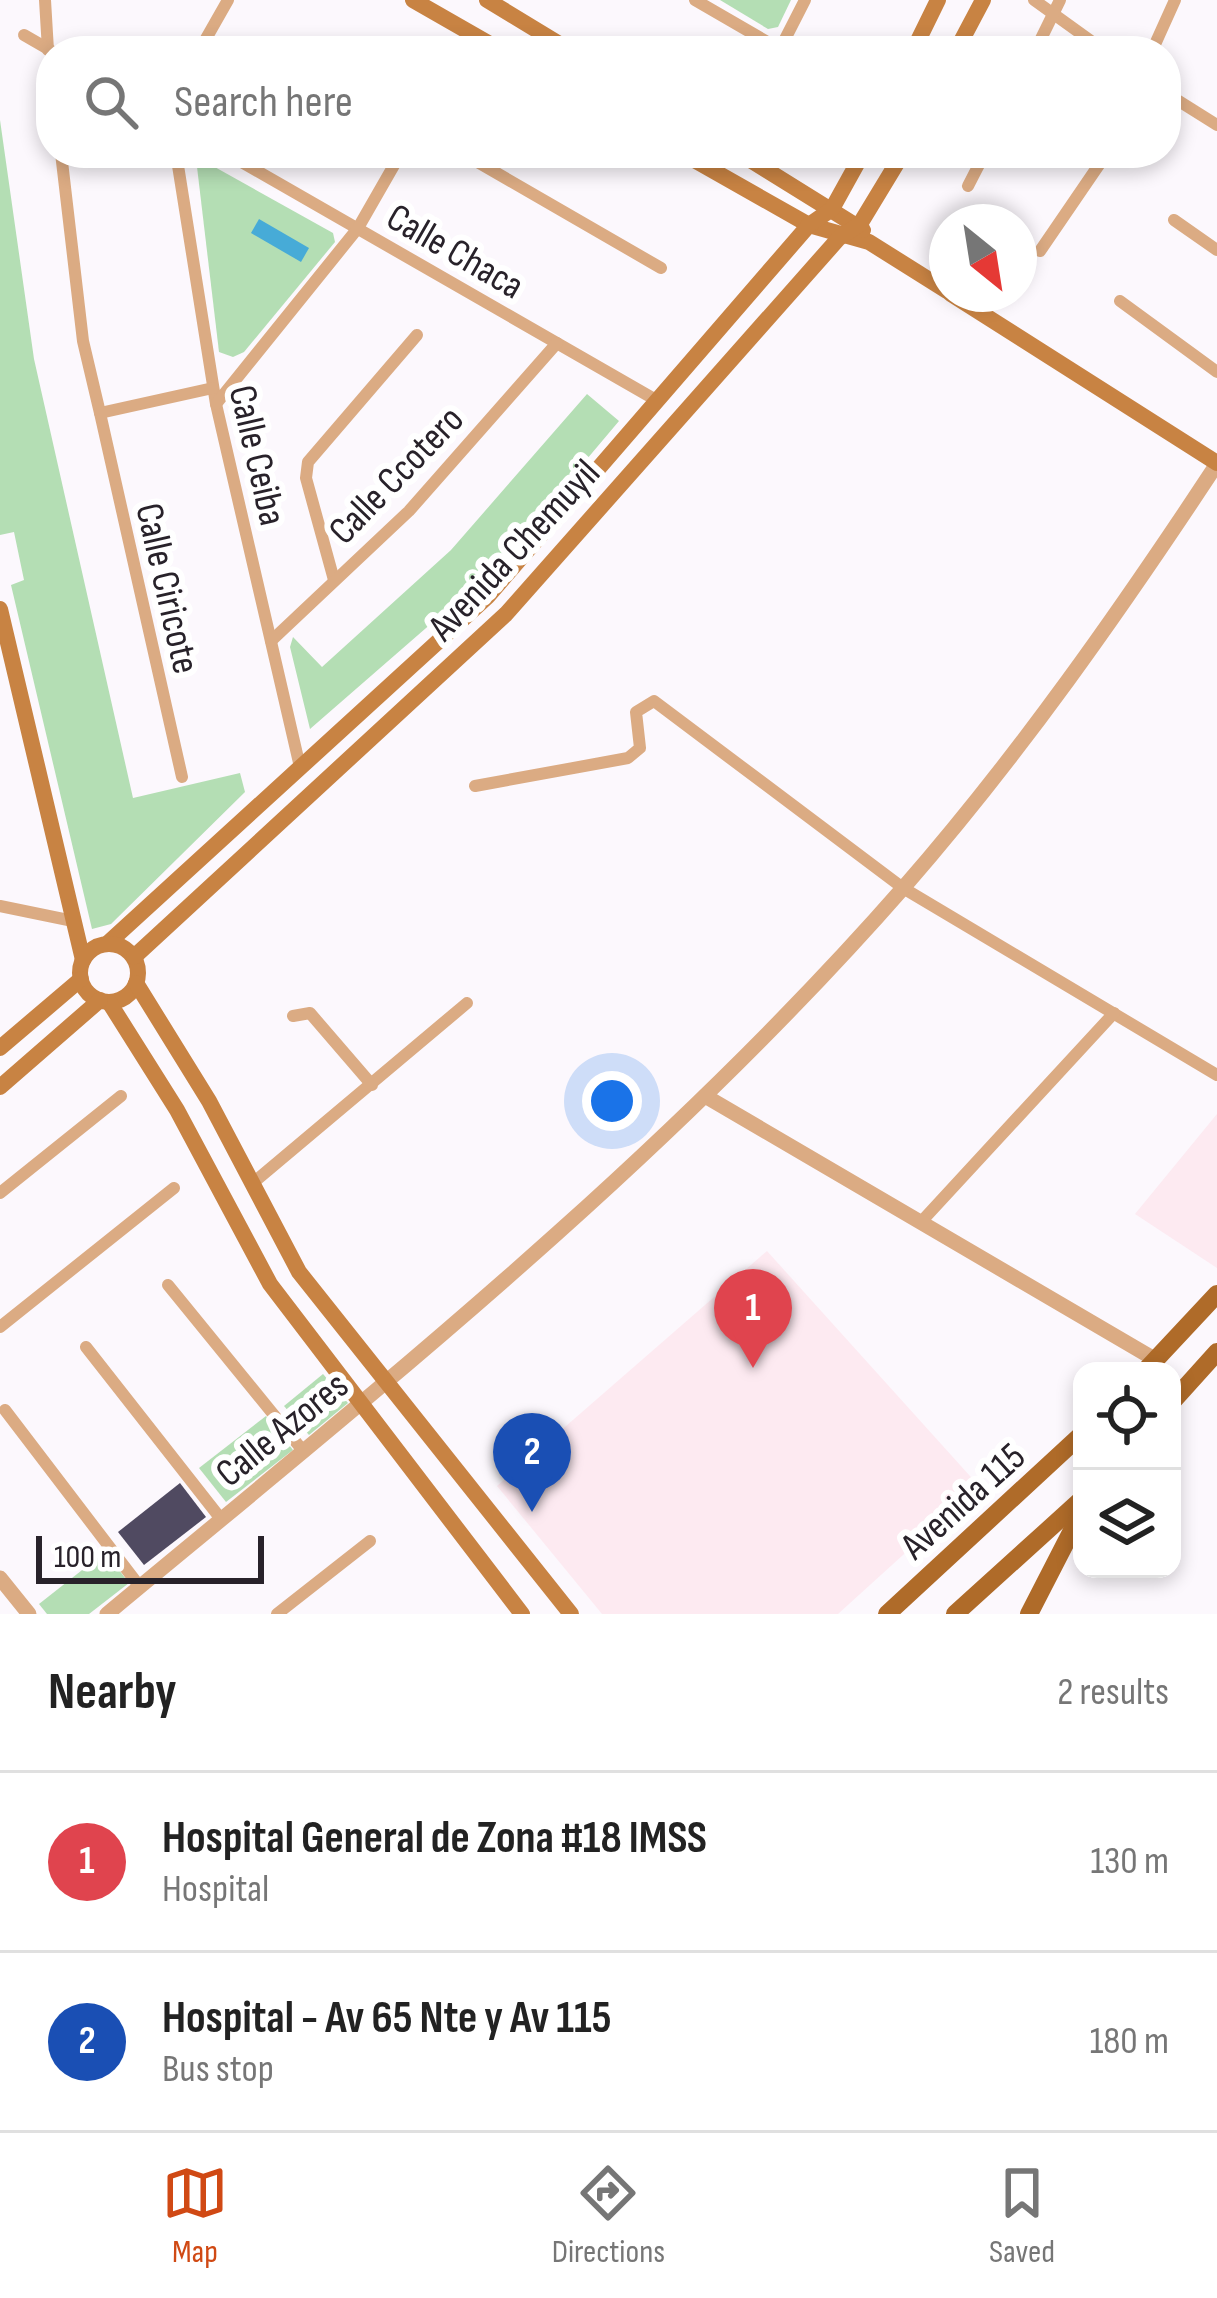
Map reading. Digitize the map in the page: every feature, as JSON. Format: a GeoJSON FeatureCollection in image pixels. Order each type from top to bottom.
{"type":"FeatureCollection","features":[{"type":"Feature","properties":{"kind":"main road"},"geometry":{"type":"LineString","coordinates":[[412,0],[476,36]]}},
{"type":"Feature","properties":{"kind":"main road"},"geometry":{"type":"LineString","coordinates":[[487,0],[546,36]]}},
{"type":"Feature","properties":{"kind":"main road"},"geometry":{"type":"LineString","coordinates":[[921,36],[938,0]]}},
{"type":"Feature","properties":{"kind":"main road"},"geometry":{"type":"LineString","coordinates":[[964,36],[983,0]]}},
{"type":"Feature","properties":{"kind":"main road"},"geometry":{"type":"LineString","coordinates":[[708,168],[809,225],[839,238],[869,242],[929,280]]}},
{"type":"Feature","properties":{"kind":"main road"},"geometry":{"type":"LineString","coordinates":[[765,168],[860,224],[869,242]]}},
{"type":"Feature","properties":{"kind":"main road","name":"Avenida Chemuyil"},"geometry":{"type":"LineString","coordinates":[[107,944],[488,596],[809,225],[832,209],[855,168]]}},
{"type":"Feature","properties":{"kind":"main road","name":"Avenida Chemuyil"},"geometry":{"type":"LineString","coordinates":[[134,957],[506,614],[839,238],[860,224],[894,168]]}},
{"type":"Feature","properties":{"kind":"main road"},"geometry":{"type":"LineString","coordinates":[[979,312],[1217,464]]}},
{"type":"Feature","properties":{"kind":"main road"},"geometry":{"type":"LineString","coordinates":[[0,609],[82,970],[177,1109],[270,1284],[522,1614]]}},
{"type":"Feature","properties":{"kind":"main road"},"geometry":{"type":"LineString","coordinates":[[0,1048],[8,1031],[107,944],[122,947],[134,957],[136,983],[253,1183],[299,1272],[571,1614]]}},
{"type":"Feature","properties":{"kind":"main road"},"geometry":{"type":"LineString","coordinates":[[0,1087],[105,1001],[125,997],[136,983]]}},
{"type":"Feature","properties":{"kind":"main road"},"geometry":{"type":"LineString","coordinates":[[1154,1362],[1217,1294]]}},
{"type":"Feature","properties":{"kind":"main road"},"geometry":{"type":"LineString","coordinates":[[1181,1392],[1217,1352]]}},
{"type":"Feature","properties":{"kind":"main road","name":"Avenida 115"},"geometry":{"type":"LineString","coordinates":[[887,1614],[1073,1442]]}},
{"type":"Feature","properties":{"kind":"main road","name":"Avenida 115"},"geometry":{"type":"LineString","coordinates":[[956,1614],[1073,1507]]}},
{"type":"Feature","properties":{"kind":"main road"},"geometry":{"type":"LineString","coordinates":[[1029,1614],[1073,1528]]}},
{"type":"Feature","properties":{"kind":"street"},"geometry":{"type":"LineString","coordinates":[[45,0],[49,36]]}},
{"type":"Feature","properties":{"kind":"street"},"geometry":{"type":"LineString","coordinates":[[208,36],[228,0]]}},
{"type":"Feature","properties":{"kind":"street"},"geometry":{"type":"LineString","coordinates":[[695,0],[758,36]]}},
{"type":"Feature","properties":{"kind":"street"},"geometry":{"type":"LineString","coordinates":[[788,36],[805,0]]}},
{"type":"Feature","properties":{"kind":"street"},"geometry":{"type":"LineString","coordinates":[[1034,0],[1085,36]]}},
{"type":"Feature","properties":{"kind":"street"},"geometry":{"type":"LineString","coordinates":[[1042,36],[1060,0]]}},
{"type":"Feature","properties":{"kind":"street"},"geometry":{"type":"LineString","coordinates":[[1159,36],[1175,0]]}},
{"type":"Feature","properties":{"kind":"street"},"geometry":{"type":"LineString","coordinates":[[24,35],[36,42]]}},
{"type":"Feature","properties":{"kind":"street"},"geometry":{"type":"LineString","coordinates":[[1181,102],[1217,125]]}},
{"type":"Feature","properties":{"kind":"street","name":"Calle Ciricote"},"geometry":{"type":"LineString","coordinates":[[63,168],[83,341],[182,777]]}},
{"type":"Feature","properties":{"kind":"street","name":"Calle Ceiba"},"geometry":{"type":"LineString","coordinates":[[178,168],[216,404],[300,767]]}},
{"type":"Feature","properties":{"kind":"street","name":"Calle Chaca"},"geometry":{"type":"LineString","coordinates":[[252,168],[656,400]]}},
{"type":"Feature","properties":{"kind":"street"},"geometry":{"type":"LineString","coordinates":[[216,404],[358,228],[392,168]]}},
{"type":"Feature","properties":{"kind":"street"},"geometry":{"type":"LineString","coordinates":[[488,168],[661,268]]}},
{"type":"Feature","properties":{"kind":"street"},"geometry":{"type":"LineString","coordinates":[[968,186],[977,168]]}},
{"type":"Feature","properties":{"kind":"street"},"geometry":{"type":"LineString","coordinates":[[1040,251],[1097,168]]}},
{"type":"Feature","properties":{"kind":"street"},"geometry":{"type":"LineString","coordinates":[[1174,220],[1217,250]]}},
{"type":"Feature","properties":{"kind":"street"},"geometry":{"type":"LineString","coordinates":[[1120,301],[1217,372]]}},
{"type":"Feature","properties":{"kind":"street"},"geometry":{"type":"LineString","coordinates":[[334,580],[305,469],[417,334]]}},
{"type":"Feature","properties":{"kind":"street","name":"Calle Ccotero"},"geometry":{"type":"LineString","coordinates":[[271,641],[409,512],[557,344]]}},
{"type":"Feature","properties":{"kind":"street"},"geometry":{"type":"LineString","coordinates":[[100,413],[213,388]]}},
{"type":"Feature","properties":{"kind":"street","name":"Calle Azores"},"geometry":{"type":"LineString","coordinates":[[107,1614],[362,1406],[705,1096],[903,888],[1070,685],[1217,464]]}},
{"type":"Feature","properties":{"kind":"street"},"geometry":{"type":"LineString","coordinates":[[488,596],[506,614]]}},
{"type":"Feature","properties":{"kind":"street"},"geometry":{"type":"LineString","coordinates":[[476,786],[628,758],[640,748],[636,712],[654,701],[903,888],[1217,1075]]}},
{"type":"Feature","properties":{"kind":"street"},"geometry":{"type":"LineString","coordinates":[[0,906],[73,921]]}},
{"type":"Feature","properties":{"kind":"street"},"geometry":{"type":"LineString","coordinates":[[253,1183],[467,1003]]}},
{"type":"Feature","properties":{"kind":"street"},"geometry":{"type":"LineString","coordinates":[[292,1016],[310,1013],[322,1023],[372,1085]]}},
{"type":"Feature","properties":{"kind":"street"},"geometry":{"type":"LineString","coordinates":[[921,1222],[1114,1013]]}},
{"type":"Feature","properties":{"kind":"street"},"geometry":{"type":"LineString","coordinates":[[0,1193],[122,1096]]}},
{"type":"Feature","properties":{"kind":"street"},"geometry":{"type":"LineString","coordinates":[[705,1096],[921,1222],[1146,1362]]}},
{"type":"Feature","properties":{"kind":"street"},"geometry":{"type":"LineString","coordinates":[[0,1327],[174,1188]]}},
{"type":"Feature","properties":{"kind":"street"},"geometry":{"type":"LineString","coordinates":[[168,1285],[304,1452]]}},
{"type":"Feature","properties":{"kind":"street"},"geometry":{"type":"LineString","coordinates":[[86,1347],[221,1519]]}},
{"type":"Feature","properties":{"kind":"street"},"geometry":{"type":"LineString","coordinates":[[5,1410],[140,1587]]}},
{"type":"Feature","properties":{"kind":"street"},"geometry":{"type":"LineString","coordinates":[[277,1614],[370,1541]]}},
{"type":"Feature","properties":{"kind":"street"},"geometry":{"type":"LineString","coordinates":[[0,1578],[29,1614]]}},
{"type":"Feature","properties":{"kind":"shaded area"},"geometry":{"type":"Polygon","coordinates":[[[1217,1114],[1217,1268],[1135,1214],[1217,1114]]]}},
{"type":"Feature","properties":{"kind":"shaded area"},"geometry":{"type":"Polygon","coordinates":[[[767,1251],[979,1486],[838,1614],[602,1614],[497,1486],[767,1251]]]}},
{"type":"Feature","properties":{"kind":"green space"},"geometry":{"type":"Polygon","coordinates":[[[720,0],[791,0],[778,27],[768,29],[720,0]]]}},
{"type":"Feature","properties":{"kind":"green space"},"geometry":{"type":"Polygon","coordinates":[[[0,120],[34,359],[133,798],[240,773],[245,792],[111,924],[92,929],[11,585],[24,580],[14,532],[0,535],[0,120]]]}},
{"type":"Feature","properties":{"kind":"green space"},"geometry":{"type":"Polygon","coordinates":[[[197,168],[217,168],[333,233],[335,242],[244,352],[233,357],[219,352],[197,168]]]}},
{"type":"Feature","properties":{"kind":"green space"},"geometry":{"type":"Polygon","coordinates":[[[587,394],[619,421],[495,568],[310,729],[290,647],[293,637],[322,667],[451,550],[587,394]]]}},
{"type":"Feature","properties":{"kind":"green space"},"geometry":{"type":"Polygon","coordinates":[[[323,1374],[348,1403],[309,1435],[284,1406],[323,1374]]]}},
{"type":"Feature","properties":{"kind":"green space"},"geometry":{"type":"Polygon","coordinates":[[[266,1416],[293,1450],[226,1502],[199,1468],[266,1416]]]}},
{"type":"Feature","properties":{"kind":"green space"},"geometry":{"type":"Polygon","coordinates":[[[105,1552],[129,1583],[89,1614],[47,1614],[39,1604],[105,1552]]]}},
{"type":"Feature","properties":{"kind":"water"},"geometry":{"type":"Polygon","coordinates":[[[259,219],[309,248],[301,262],[251,233],[259,219]]]}},
{"type":"Feature","properties":{"kind":"building"},"geometry":{"type":"Polygon","coordinates":[[[180,1483],[206,1517],[144,1565],[118,1532],[180,1483]]]}},
{"type":"Feature","properties":{"kind":"place","name":"Hospital General de Zona #18 IMSS"},"geometry":{"type":"Point","coordinates":[753,1368]}},
{"type":"Feature","properties":{"kind":"place","name":"Hospital - Av 65 Nte y Av 115"},"geometry":{"type":"Point","coordinates":[532,1512]}}]}
